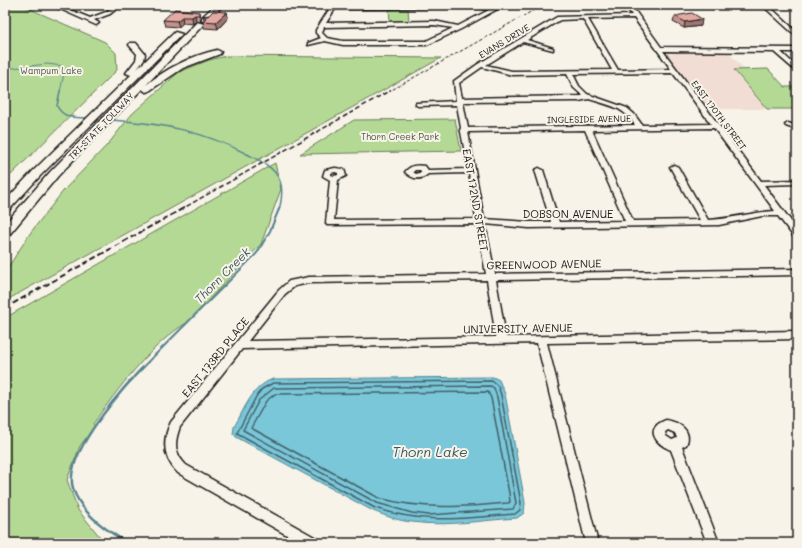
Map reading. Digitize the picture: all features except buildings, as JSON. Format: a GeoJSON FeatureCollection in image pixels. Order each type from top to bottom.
{"type":"FeatureCollection","features":[{"type":"Feature","properties":{"kind":"highway","name":"TRI-STATE TOLLWAY"},"geometry":{"type":"LineString","coordinates":[[201,19],[208,5]]}},
{"type":"Feature","properties":{"kind":"highway","name":"TRI-STATE TOLLWAY"},"geometry":{"type":"LineString","coordinates":[[123,107],[201,19],[219,5]]}},
{"type":"Feature","properties":{"kind":"highway","name":"TRI-STATE TOLLWAY"},"geometry":{"type":"LineString","coordinates":[[5,208],[80,130],[189,23]]}},
{"type":"Feature","properties":{"kind":"highway"},"geometry":{"type":"LineString","coordinates":[[107,103],[140,60],[141,54],[133,45]]}},
{"type":"Feature","properties":{"kind":"highway"},"geometry":{"type":"LineString","coordinates":[[5,232],[54,174],[85,149],[99,131],[123,107],[178,67],[199,57],[217,52]]}},
{"type":"Feature","properties":{"kind":"highway"},"geometry":{"type":"LineString","coordinates":[[5,202],[38,173]]}},
{"type":"Feature","properties":{"kind":"street"},"geometry":{"type":"LineString","coordinates":[[54,5],[96,24]]}},
{"type":"Feature","properties":{"kind":"street"},"geometry":{"type":"LineString","coordinates":[[61,8],[70,5]]}},
{"type":"Feature","properties":{"kind":"street"},"geometry":{"type":"LineString","coordinates":[[90,20],[108,13],[118,5]]}},
{"type":"Feature","properties":{"kind":"street"},"geometry":{"type":"LineString","coordinates":[[325,39],[319,33],[322,25],[335,6],[472,5],[494,9]]}},
{"type":"Feature","properties":{"kind":"street"},"geometry":{"type":"LineString","coordinates":[[310,44],[325,39],[347,44],[424,43],[433,41],[502,5]]}},
{"type":"Feature","properties":{"kind":"street","name":"EAST 170TH STREET"},"geometry":{"type":"LineString","coordinates":[[628,5],[659,50],[797,235]]}},
{"type":"Feature","properties":{"kind":"street"},"geometry":{"type":"LineString","coordinates":[[765,5],[797,34]]}},
{"type":"Feature","properties":{"kind":"street","name":"EVANS DRIVE"},"geometry":{"type":"LineString","coordinates":[[455,83],[459,78],[559,18],[636,16]]}},
{"type":"Feature","properties":{"kind":"street"},"geometry":{"type":"LineString","coordinates":[[584,17],[616,72]]}},
{"type":"Feature","properties":{"kind":"street"},"geometry":{"type":"LineString","coordinates":[[322,25],[439,24],[459,28]]}},
{"type":"Feature","properties":{"kind":"street"},"geometry":{"type":"LineString","coordinates":[[523,40],[551,49]]}},
{"type":"Feature","properties":{"kind":"street"},"geometry":{"type":"LineString","coordinates":[[659,50],[797,50]]}},
{"type":"Feature","properties":{"kind":"street"},"geometry":{"type":"LineString","coordinates":[[776,50],[797,70]]}},
{"type":"Feature","properties":{"kind":"street"},"geometry":{"type":"LineString","coordinates":[[480,65],[507,72],[675,71]]}},
{"type":"Feature","properties":{"kind":"street"},"geometry":{"type":"LineString","coordinates":[[569,72],[576,87],[588,97],[625,109],[632,115],[640,127]]}},
{"type":"Feature","properties":{"kind":"street","name":"EAST 172ND STREET"},"geometry":{"type":"LineString","coordinates":[[455,83],[502,340]]}},
{"type":"Feature","properties":{"kind":"street"},"geometry":{"type":"LineString","coordinates":[[418,104],[579,99],[588,97]]}},
{"type":"Feature","properties":{"kind":"street"},"geometry":{"type":"LineString","coordinates":[[788,125],[797,128]]}},
{"type":"Feature","properties":{"kind":"street","name":"INGLESIDE AVENUE"},"geometry":{"type":"LineString","coordinates":[[463,130],[716,126]]}},
{"type":"Feature","properties":{"kind":"street"},"geometry":{"type":"LineString","coordinates":[[588,128],[630,223]]}},
{"type":"Feature","properties":{"kind":"street"},"geometry":{"type":"LineString","coordinates":[[674,167],[706,222]]}},
{"type":"Feature","properties":{"kind":"street"},"geometry":{"type":"LineString","coordinates":[[539,170],[556,225]]}},
{"type":"Feature","properties":{"kind":"street"},"geometry":{"type":"LineString","coordinates":[[426,172],[471,171]]}},
{"type":"Feature","properties":{"kind":"street","name":"DOBSON AVENUE"},"geometry":{"type":"LineString","coordinates":[[334,179],[330,223],[500,221],[522,225],[556,225],[706,222],[724,221],[762,214],[781,213]]}},
{"type":"Feature","properties":{"kind":"street"},"geometry":{"type":"LineString","coordinates":[[758,183],[797,182]]}},
{"type":"Feature","properties":{"kind":"street","name":"GREENWOOD AVENUE"},"geometry":{"type":"LineString","coordinates":[[292,283],[309,280],[797,272]]}},
{"type":"Feature","properties":{"kind":"street","name":"EAST 173RD PLACE"},"geometry":{"type":"LineString","coordinates":[[292,283],[282,292],[175,425],[171,440],[171,452],[172,459],[182,469],[313,543]]}},
{"type":"Feature","properties":{"kind":"street","name":"UNIVERSITY AVENUE"},"geometry":{"type":"LineString","coordinates":[[240,345],[797,335]]}},
{"type":"Feature","properties":{"kind":"street"},"geometry":{"type":"LineString","coordinates":[[541,340],[592,543]]}},
{"type":"Feature","properties":{"kind":"street"},"geometry":{"type":"LineString","coordinates":[[675,445],[713,543]]}},
{"type":"Feature","properties":{"kind":"shaded area"},"geometry":{"type":"Polygon","coordinates":[[[551,5],[619,5],[621,7],[546,8],[551,5]]]}},
{"type":"Feature","properties":{"kind":"shaded area"},"geometry":{"type":"Polygon","coordinates":[[[728,52],[744,69],[734,71],[767,109],[708,109],[667,55],[676,53],[728,52]]]}},
{"type":"Feature","properties":{"kind":"green space","name":"Wampum Lake"},"geometry":{"type":"Polygon","coordinates":[[[5,5],[21,5],[105,42],[116,53],[117,70],[5,181],[5,5]]]}},
{"type":"Feature","properties":{"kind":"green space"},"geometry":{"type":"Polygon","coordinates":[[[389,8],[408,8],[409,22],[390,22],[389,8]]]}},
{"type":"Feature","properties":{"kind":"green space"},"geometry":{"type":"Polygon","coordinates":[[[226,56],[441,58],[5,301],[5,272],[31,232],[64,190],[109,143],[132,114],[179,72],[209,60],[226,56]]]}},
{"type":"Feature","properties":{"kind":"green space"},"geometry":{"type":"Polygon","coordinates":[[[768,69],[785,87],[797,87],[797,109],[767,109],[734,70],[768,69]]]}},
{"type":"Feature","properties":{"kind":"green space","name":"Thorn Creek Park"},"geometry":{"type":"Polygon","coordinates":[[[455,119],[461,151],[300,154],[354,120],[455,119]]]}},
{"type":"Feature","properties":{"kind":"green space"},"geometry":{"type":"Polygon","coordinates":[[[275,163],[281,189],[261,244],[188,322],[161,342],[136,368],[102,411],[93,424],[95,426],[80,446],[67,480],[78,510],[105,543],[5,543],[5,318],[275,163]]]}},
{"type":"Feature","properties":{"kind":"water","name":"Thorn Lake"},"geometry":{"type":"Polygon","coordinates":[[[493,377],[499,380],[505,394],[523,491],[525,503],[524,513],[517,518],[438,524],[392,518],[373,511],[233,434],[234,427],[249,399],[259,387],[273,379],[493,377]]]}},
{"type":"Feature","properties":{"kind":"waterway","name":"Thorn Creek"},"geometry":{"type":"LineString","coordinates":[[5,69],[47,64],[63,66],[65,69],[60,92]]}},
{"type":"Feature","properties":{"kind":"waterway","name":"Thorn Creek"},"geometry":{"type":"LineString","coordinates":[[60,91],[57,106],[63,113],[71,117],[90,118]]}},
{"type":"Feature","properties":{"kind":"waterway","name":"Thorn Creek"},"geometry":{"type":"LineString","coordinates":[[110,120],[147,123],[199,134],[257,159],[272,170],[280,181],[282,193],[279,210]]}},
{"type":"Feature","properties":{"kind":"waterway","name":"Thorn Creek"},"geometry":{"type":"LineString","coordinates":[[152,358],[257,253],[270,231],[279,209]]}},
{"type":"Feature","properties":{"kind":"waterway","name":"Thorn Creek"},"geometry":{"type":"LineString","coordinates":[[128,543],[103,527],[88,513],[77,497],[73,488],[72,474],[77,457],[87,438],[100,419],[128,383],[152,358]]}},
{"type":"Feature","properties":{"kind":"railway"},"geometry":{"type":"LineString","coordinates":[[388,92],[543,5]]}},
{"type":"Feature","properties":{"kind":"railway"},"geometry":{"type":"LineString","coordinates":[[180,210],[389,91]]}},
{"type":"Feature","properties":{"kind":"railway"},"geometry":{"type":"LineString","coordinates":[[5,308],[182,209]]}}]}
